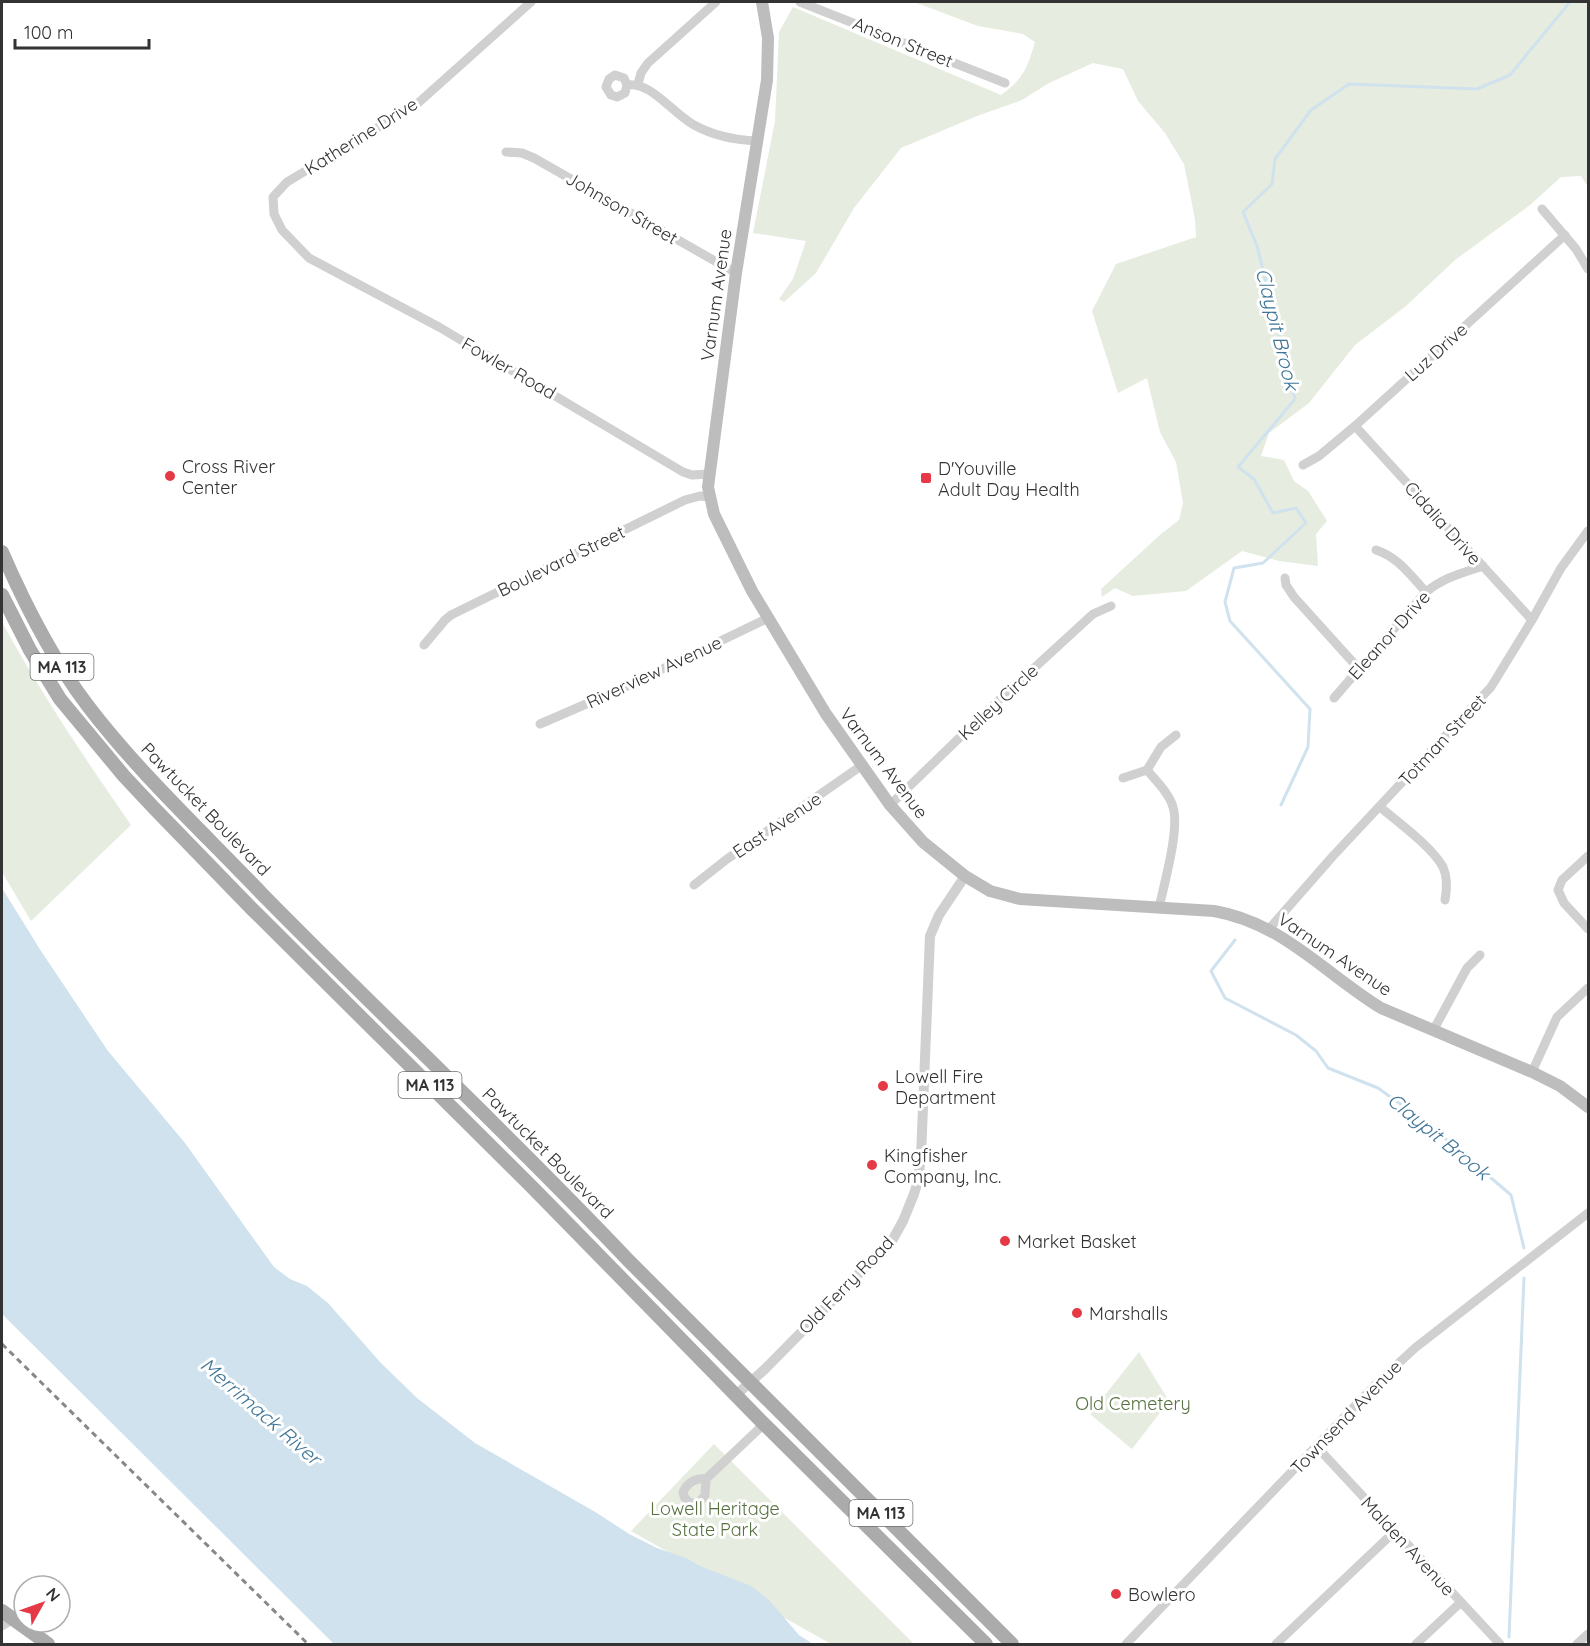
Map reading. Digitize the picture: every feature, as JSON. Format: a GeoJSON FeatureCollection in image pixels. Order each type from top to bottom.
{"type":"FeatureCollection","features":[{"type":"Feature","properties":{"kind":"main road","name":"Varnum Avenue"},"geometry":{"type":"LineString","coordinates":[[762,2],[769,51],[766,92],[736,273],[709,474],[710,496],[720,529],[768,618],[826,714],[890,805],[923,842],[965,876],[990,891],[1020,899],[1227,913],[1269,929],[1292,943],[1358,994],[1381,1008],[1532,1072],[1568,1092],[1588,1107]]}},
{"type":"Feature","properties":{"kind":"main road","name":"Pawtucket Boulevard"},"geometry":{"type":"LineString","coordinates":[[2,552],[34,622],[87,705],[160,790],[1012,1644]]}},
{"type":"Feature","properties":{"kind":"main road","name":"Pawtucket Boulevard"},"geometry":{"type":"LineString","coordinates":[[2,595],[30,650],[60,699],[124,776],[254,912],[517,1172],[764,1424],[986,1644]]}},
{"type":"Feature","properties":{"kind":"main road"},"geometry":{"type":"LineString","coordinates":[[5,1619],[48,1644]]}},
{"type":"Feature","properties":{"kind":"street","name":"Katherine Drive"},"geometry":{"type":"LineString","coordinates":[[309,258],[282,230],[274,214],[273,197],[287,182],[417,104],[531,2]]}},
{"type":"Feature","properties":{"kind":"street"},"geometry":{"type":"LineString","coordinates":[[638,84],[641,72],[648,63],[716,2]]}},
{"type":"Feature","properties":{"kind":"street","name":"Anson Street"},"geometry":{"type":"LineString","coordinates":[[800,2],[1005,83]]}},
{"type":"Feature","properties":{"kind":"street"},"geometry":{"type":"LineString","coordinates":[[627,85],[638,84],[649,90],[693,124],[721,136],[757,141]]}},
{"type":"Feature","properties":{"kind":"street","name":"Johnson Street"},"geometry":{"type":"LineString","coordinates":[[506,153],[522,153],[534,158],[736,273]]}},
{"type":"Feature","properties":{"kind":"street"},"geometry":{"type":"LineString","coordinates":[[1542,209],[1580,254],[1588,269]]}},
{"type":"Feature","properties":{"kind":"street","name":"Luz Drive"},"geometry":{"type":"LineString","coordinates":[[1303,465],[1319,456],[1355,426],[1565,236]]}},
{"type":"Feature","properties":{"kind":"street","name":"Fowler Road"},"geometry":{"type":"LineString","coordinates":[[309,258],[439,327],[683,472],[692,475],[709,474]]}},
{"type":"Feature","properties":{"kind":"street","name":"Cidalia Drive"},"geometry":{"type":"LineString","coordinates":[[1355,426],[1532,620]]}},
{"type":"Feature","properties":{"kind":"street","name":"Boulevard Street"},"geometry":{"type":"LineString","coordinates":[[424,645],[451,615],[685,500],[696,496],[710,496]]}},
{"type":"Feature","properties":{"kind":"street","name":"Totman Street"},"geometry":{"type":"LineString","coordinates":[[1269,929],[1333,856],[1491,687],[1561,568],[1588,531]]}},
{"type":"Feature","properties":{"kind":"street"},"geometry":{"type":"LineString","coordinates":[[1376,550],[1397,560],[1426,592]]}},
{"type":"Feature","properties":{"kind":"street","name":"Eleanor Drive"},"geometry":{"type":"LineString","coordinates":[[1334,698],[1426,592],[1434,585],[1454,575],[1483,566]]}},
{"type":"Feature","properties":{"kind":"street"},"geometry":{"type":"LineString","coordinates":[[1285,578],[1286,585],[1294,597],[1359,669]]}},
{"type":"Feature","properties":{"kind":"street","name":"Kelley Circle"},"geometry":{"type":"LineString","coordinates":[[890,805],[985,713],[1093,614],[1111,606]]}},
{"type":"Feature","properties":{"kind":"street","name":"Riverview Avenue"},"geometry":{"type":"LineString","coordinates":[[540,724],[623,688],[768,618]]}},
{"type":"Feature","properties":{"kind":"street"},"geometry":{"type":"LineString","coordinates":[[1123,778],[1147,770],[1161,747],[1176,735]]}},
{"type":"Feature","properties":{"kind":"street","name":"East Avenue"},"geometry":{"type":"LineString","coordinates":[[694,885],[727,859],[861,766]]}},
{"type":"Feature","properties":{"kind":"street"},"geometry":{"type":"LineString","coordinates":[[1147,770],[1163,789],[1173,808],[1175,827],[1159,908]]}},
{"type":"Feature","properties":{"kind":"street"},"geometry":{"type":"LineString","coordinates":[[1380,807],[1408,831],[1443,867],[1448,884],[1445,900]]}},
{"type":"Feature","properties":{"kind":"street"},"geometry":{"type":"LineString","coordinates":[[1588,856],[1562,880],[1558,890],[1564,903],[1588,929]]}},
{"type":"Feature","properties":{"kind":"street","name":"Old Ferry Road"},"geometry":{"type":"LineString","coordinates":[[736,1395],[874,1260],[893,1239],[903,1221],[918,1181],[921,1156],[930,936],[939,915],[965,876]]}},
{"type":"Feature","properties":{"kind":"street"},"geometry":{"type":"LineString","coordinates":[[1433,1031],[1467,968],[1480,955]]}},
{"type":"Feature","properties":{"kind":"street"},"geometry":{"type":"LineString","coordinates":[[1532,1072],[1557,1017],[1588,988]]}},
{"type":"Feature","properties":{"kind":"street","name":"Townsend Avenue"},"geometry":{"type":"LineString","coordinates":[[1125,1644],[1376,1384],[1415,1348],[1588,1213]]}},
{"type":"Feature","properties":{"kind":"street"},"geometry":{"type":"LineString","coordinates":[[706,1479],[764,1424]]}},
{"type":"Feature","properties":{"kind":"street","name":"Malden Avenue"},"geometry":{"type":"LineString","coordinates":[[1317,1447],[1500,1644]]}},
{"type":"Feature","properties":{"kind":"street"},"geometry":{"type":"LineString","coordinates":[[1276,1644],[1394,1532]]}},
{"type":"Feature","properties":{"kind":"street"},"geometry":{"type":"LineString","coordinates":[[1416,1644],[1460,1603]]}},
{"type":"Feature","properties":{"kind":"street"},"geometry":{"type":"LineString","coordinates":[[1577,1644],[1588,1634]]}},
{"type":"Feature","properties":{"kind":"green space"},"geometry":{"type":"Polygon","coordinates":[[[914,2],[1588,2],[1588,187],[1581,176],[1561,177],[1530,205],[1455,260],[1406,306],[1355,345],[1309,403],[1269,433],[1261,456],[1284,460],[1294,481],[1308,491],[1327,521],[1316,534],[1318,566],[1279,561],[1242,551],[1186,591],[1133,596],[1115,588],[1102,597],[1101,589],[1179,520],[1183,503],[1176,462],[1160,432],[1147,378],[1118,393],[1092,311],[1116,264],[1196,237],[1195,219],[1184,164],[1165,133],[1138,101],[1123,69],[1093,63],[1049,83],[1022,100],[901,148],[854,208],[816,273],[784,302],[779,299],[793,279],[806,241],[753,233],[775,121],[779,32],[793,7],[1001,95],[1023,73],[1035,42],[1023,34],[978,26],[914,2]]]}},
{"type":"Feature","properties":{"kind":"green space"},"geometry":{"type":"Polygon","coordinates":[[[2,622],[63,725],[131,825],[31,921],[2,872],[2,622]]]}},
{"type":"Feature","properties":{"kind":"green space","name":"Old Cemetery"},"geometry":{"type":"Polygon","coordinates":[[[1139,1352],[1169,1401],[1132,1449],[1090,1414],[1139,1352]]]}},
{"type":"Feature","properties":{"kind":"green space","name":"Lowell Heritage State Park"},"geometry":{"type":"Polygon","coordinates":[[[714,1444],[914,1644],[831,1644],[631,1531],[714,1444]]]}},
{"type":"Feature","properties":{"kind":"water","name":"Merrimack River"},"geometry":{"type":"Polygon","coordinates":[[[2,888],[108,1051],[185,1143],[274,1267],[290,1279],[307,1286],[328,1303],[380,1362],[417,1398],[475,1443],[597,1513],[629,1534],[657,1548],[751,1586],[769,1600],[799,1635],[813,1644],[334,1644],[2,1314],[2,888]]]}},
{"type":"Feature","properties":{"kind":"waterway","name":"Claypit Brook"},"geometry":{"type":"LineString","coordinates":[[1281,805],[1308,747],[1310,709],[1230,621],[1225,602],[1234,568],[1263,563],[1306,523],[1296,508],[1273,513],[1254,479],[1238,467],[1295,399],[1257,246],[1243,212],[1272,184],[1275,159],[1311,110],[1349,84],[1477,89],[1510,75],[1570,2]]}},
{"type":"Feature","properties":{"kind":"waterway","name":"Claypit Brook"},"geometry":{"type":"LineString","coordinates":[[1235,940],[1211,971],[1225,998],[1296,1035],[1316,1051],[1328,1068],[1378,1088],[1428,1124],[1511,1195],[1524,1248]]}},
{"type":"Feature","properties":{"kind":"waterway","name":"Claypit Brook"},"geometry":{"type":"LineString","coordinates":[[1509,1637],[1524,1278]]}},
{"type":"Feature","properties":{"kind":"railway"},"geometry":{"type":"LineString","coordinates":[[2,1344],[308,1644]]}},
{"type":"Feature","properties":{"kind":"place","name":"Cross River Center"},"geometry":{"type":"Point","coordinates":[170,476]}},
{"type":"Feature","properties":{"kind":"place","name":"D'Youville Adult Day Health"},"geometry":{"type":"Point","coordinates":[926,478]}},
{"type":"Feature","properties":{"kind":"place","name":"Lowell Fire Department"},"geometry":{"type":"Point","coordinates":[883,1086]}},
{"type":"Feature","properties":{"kind":"place","name":"Kingfisher Company, Inc."},"geometry":{"type":"Point","coordinates":[872,1165]}},
{"type":"Feature","properties":{"kind":"place","name":"Market Basket"},"geometry":{"type":"Point","coordinates":[1005,1241]}},
{"type":"Feature","properties":{"kind":"place","name":"Marshalls"},"geometry":{"type":"Point","coordinates":[1077,1313]}},
{"type":"Feature","properties":{"kind":"place","name":"Bowlero"},"geometry":{"type":"Point","coordinates":[1116,1594]}}]}
